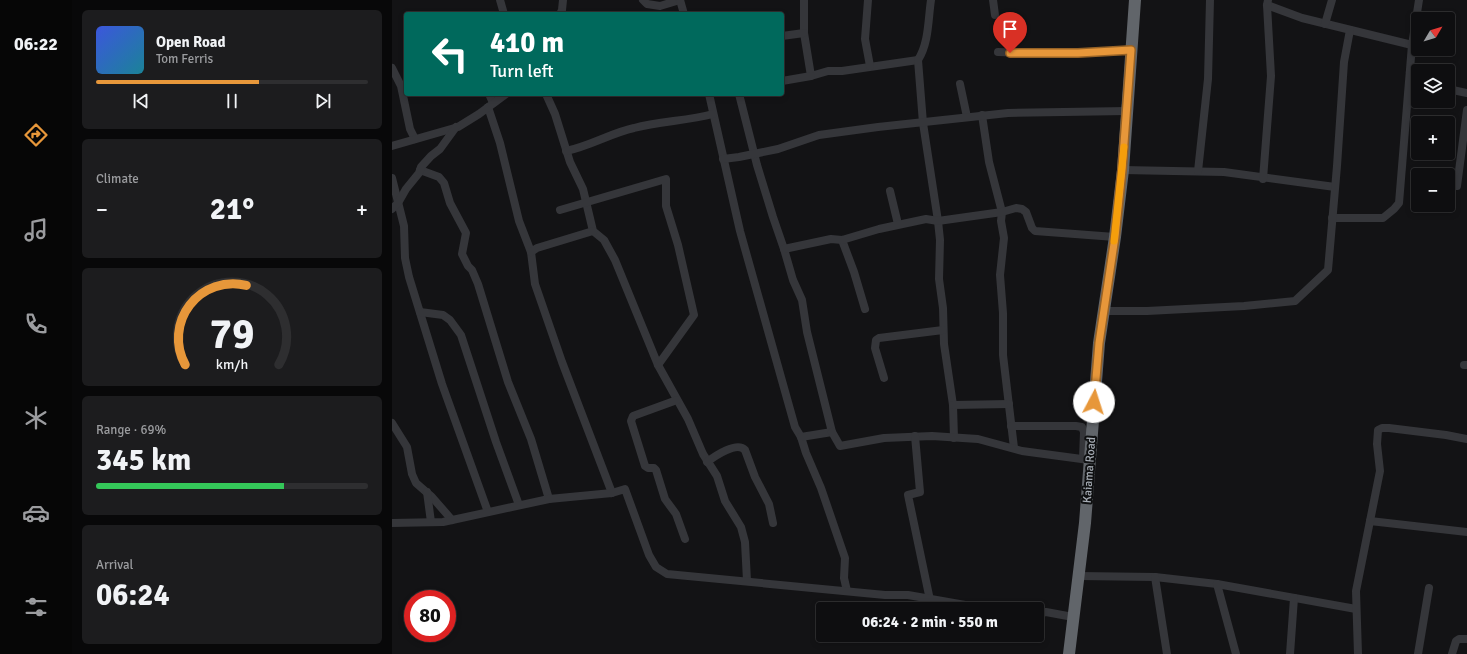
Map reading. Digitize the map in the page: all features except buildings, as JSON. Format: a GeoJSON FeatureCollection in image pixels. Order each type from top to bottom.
{"type":"FeatureCollection","features":[{"type":"Feature","properties":{"kind":"highway","name":"Kaiama Road"},"geometry":{"type":"LineString","coordinates":[[1069,654],[1085,523],[1086,459],[1099,343],[1115,237],[1122,170],[1135,0]]}},
{"type":"Feature","properties":{"kind":"street"},"geometry":{"type":"LineString","coordinates":[[500,0],[503,12]]}},
{"type":"Feature","properties":{"kind":"street"},"geometry":{"type":"LineString","coordinates":[[561,12],[563,0]]}},
{"type":"Feature","properties":{"kind":"street"},"geometry":{"type":"LineString","coordinates":[[643,0],[647,4],[660,6],[680,0],[683,12]]}},
{"type":"Feature","properties":{"kind":"street"},"geometry":{"type":"LineString","coordinates":[[804,0],[804,33],[811,76]]}},
{"type":"Feature","properties":{"kind":"street"},"geometry":{"type":"LineString","coordinates":[[868,0],[865,39],[870,66]]}},
{"type":"Feature","properties":{"kind":"street"},"geometry":{"type":"LineString","coordinates":[[930,0],[923,53],[918,60],[923,123],[940,240],[939,279],[943,308],[943,330],[953,405],[954,438]]}},
{"type":"Feature","properties":{"kind":"street"},"geometry":{"type":"LineString","coordinates":[[993,0],[995,15]]}},
{"type":"Feature","properties":{"kind":"street"},"geometry":{"type":"LineString","coordinates":[[1198,171],[1208,79],[1210,0]]}},
{"type":"Feature","properties":{"kind":"street"},"geometry":{"type":"LineString","coordinates":[[1325,24],[1332,0]]}},
{"type":"Feature","properties":{"kind":"street"},"geometry":{"type":"LineString","coordinates":[[1417,12],[1419,0]]}},
{"type":"Feature","properties":{"kind":"street"},"geometry":{"type":"LineString","coordinates":[[1263,179],[1271,76],[1268,2],[1302,18],[1411,45]]}},
{"type":"Feature","properties":{"kind":"street"},"geometry":{"type":"LineString","coordinates":[[1104,312],[1222,307],[1295,301],[1328,270],[1344,62],[1350,30]]}},
{"type":"Feature","properties":{"kind":"street"},"geometry":{"type":"LineString","coordinates":[[784,36],[804,33]]}},
{"type":"Feature","properties":{"kind":"street"},"geometry":{"type":"LineString","coordinates":[[998,52],[1053,54],[1131,50]]}},
{"type":"Feature","properties":{"kind":"street"},"geometry":{"type":"LineString","coordinates":[[1332,218],[1383,218],[1399,203],[1411,56]]}},
{"type":"Feature","properties":{"kind":"street"},"geometry":{"type":"LineString","coordinates":[[784,81],[811,76],[828,71],[842,71],[918,60]]}},
{"type":"Feature","properties":{"kind":"street"},"geometry":{"type":"LineString","coordinates":[[392,68],[401,86],[410,129],[415,139]]}},
{"type":"Feature","properties":{"kind":"street"},"geometry":{"type":"LineString","coordinates":[[960,84],[967,117]]}},
{"type":"Feature","properties":{"kind":"street"},"geometry":{"type":"LineString","coordinates":[[1455,90],[1467,93]]}},
{"type":"Feature","properties":{"kind":"street"},"geometry":{"type":"LineString","coordinates":[[489,96],[517,213],[531,252],[535,284],[562,362],[612,493]]}},
{"type":"Feature","properties":{"kind":"street"},"geometry":{"type":"LineString","coordinates":[[392,146],[456,127],[468,121],[503,96]]}},
{"type":"Feature","properties":{"kind":"street"},"geometry":{"type":"LineString","coordinates":[[547,96],[555,114],[566,151],[583,189],[593,231],[604,240],[615,260],[658,365],[688,419],[707,462],[717,476],[723,498],[743,534],[747,581]]}},
{"type":"Feature","properties":{"kind":"street"},"geometry":{"type":"LineString","coordinates":[[710,96],[740,231],[795,427],[801,438],[846,558],[844,578],[847,591]]}},
{"type":"Feature","properties":{"kind":"street"},"geometry":{"type":"LineString","coordinates":[[740,96],[754,154],[773,217],[793,280],[802,300],[807,332],[832,432],[840,446],[884,438],[932,436],[978,439],[1022,451],[1086,459],[1084,432],[1082,427],[1011,426]]}},
{"type":"Feature","properties":{"kind":"street"},"geometry":{"type":"LineString","coordinates":[[1457,186],[1467,110]]}},
{"type":"Feature","properties":{"kind":"street"},"geometry":{"type":"LineString","coordinates":[[723,159],[778,148],[819,135],[982,115],[1008,113],[1127,111]]}},
{"type":"Feature","properties":{"kind":"street"},"geometry":{"type":"LineString","coordinates":[[566,151],[632,128],[714,114]]}},
{"type":"Feature","properties":{"kind":"street"},"geometry":{"type":"LineString","coordinates":[[982,115],[989,162],[1002,212],[1001,221],[1004,238],[1000,275],[1004,355],[1014,448]]}},
{"type":"Feature","properties":{"kind":"street"},"geometry":{"type":"LineString","coordinates":[[395,206],[430,156],[440,149],[456,127]]}},
{"type":"Feature","properties":{"kind":"street"},"geometry":{"type":"LineString","coordinates":[[420,170],[438,177],[444,183],[450,203],[466,233],[462,254],[468,266],[472,270],[478,284],[508,382],[531,439],[549,499]]}},
{"type":"Feature","properties":{"kind":"street"},"geometry":{"type":"LineString","coordinates":[[1122,170],[1158,172],[1224,172],[1263,179],[1335,188]]}},
{"type":"Feature","properties":{"kind":"street"},"geometry":{"type":"LineString","coordinates":[[392,178],[395,206],[405,234],[405,258],[407,267],[442,384],[488,512]]}},
{"type":"Feature","properties":{"kind":"street"},"geometry":{"type":"LineString","coordinates":[[560,210],[666,179],[666,206],[678,245],[694,315],[658,365]]}},
{"type":"Feature","properties":{"kind":"street"},"geometry":{"type":"LineString","coordinates":[[890,191],[898,224]]}},
{"type":"Feature","properties":{"kind":"street"},"geometry":{"type":"LineString","coordinates":[[784,248],[831,239],[842,240],[898,224],[926,219],[938,221],[1002,212],[1016,208],[1022,209],[1026,212],[1032,228],[1038,232],[1115,237]]}},
{"type":"Feature","properties":{"kind":"street"},"geometry":{"type":"LineString","coordinates":[[531,252],[537,248],[593,231]]}},
{"type":"Feature","properties":{"kind":"street"},"geometry":{"type":"LineString","coordinates":[[842,240],[854,272],[865,309]]}},
{"type":"Feature","properties":{"kind":"street"},"geometry":{"type":"LineString","coordinates":[[420,312],[443,315],[456,326],[461,335],[496,442],[519,505]]}},
{"type":"Feature","properties":{"kind":"street"},"geometry":{"type":"LineString","coordinates":[[884,378],[875,348],[876,340],[879,338],[943,330]]}},
{"type":"Feature","properties":{"kind":"street"},"geometry":{"type":"LineString","coordinates":[[677,400],[633,416],[631,421],[645,466],[656,470],[665,498],[676,514],[685,539]]}},
{"type":"Feature","properties":{"kind":"street"},"geometry":{"type":"LineString","coordinates":[[953,405],[1009,404]]}},
{"type":"Feature","properties":{"kind":"street"},"geometry":{"type":"LineString","coordinates":[[392,423],[407,448],[412,474],[416,483],[427,492],[452,520]]}},
{"type":"Feature","properties":{"kind":"street"},"geometry":{"type":"LineString","coordinates":[[1358,654],[1356,590],[1380,471],[1377,444],[1378,430],[1382,428],[1389,428],[1467,439]]}},
{"type":"Feature","properties":{"kind":"street"},"geometry":{"type":"LineString","coordinates":[[801,438],[832,432]]}},
{"type":"Feature","properties":{"kind":"street"},"geometry":{"type":"LineString","coordinates":[[915,436],[920,492],[908,495],[930,600]]}},
{"type":"Feature","properties":{"kind":"street"},"geometry":{"type":"LineString","coordinates":[[707,462],[737,446],[742,447],[745,450],[756,478],[769,504],[773,523]]}},
{"type":"Feature","properties":{"kind":"street"},"geometry":{"type":"LineString","coordinates":[[392,523],[452,520],[549,499],[612,493],[625,489],[656,567],[667,574],[884,595],[908,595],[943,602]]}},
{"type":"Feature","properties":{"kind":"street"},"geometry":{"type":"LineString","coordinates":[[427,492],[430,522]]}},
{"type":"Feature","properties":{"kind":"street"},"geometry":{"type":"LineString","coordinates":[[1370,521],[1467,532]]}},
{"type":"Feature","properties":{"kind":"street"},"geometry":{"type":"LineString","coordinates":[[1079,576],[1155,577],[1217,584],[1356,609]]}},
{"type":"Feature","properties":{"kind":"street"},"geometry":{"type":"LineString","coordinates":[[1155,577],[1167,654]]}},
{"type":"Feature","properties":{"kind":"street"},"geometry":{"type":"LineString","coordinates":[[1217,584],[1236,654]]}},
{"type":"Feature","properties":{"kind":"street"},"geometry":{"type":"LineString","coordinates":[[1418,654],[1429,588]]}},
{"type":"Feature","properties":{"kind":"street"},"geometry":{"type":"LineString","coordinates":[[1290,654],[1294,598]]}},
{"type":"Feature","properties":{"kind":"street"},"geometry":{"type":"LineString","coordinates":[[1044,612],[1073,617]]}},
{"type":"Feature","properties":{"kind":"street"},"geometry":{"type":"LineString","coordinates":[[1452,654],[1456,641],[1459,639],[1467,639]]}},
{"type":"Feature","properties":{"kind":"slow traffic"},"geometry":{"type":"LineString","coordinates":[[1114,241],[1124,147]]}},
{"type":"Feature","properties":{"kind":"route"},"geometry":{"type":"LineString","coordinates":[[1010,53],[1053,54],[1131,50],[1122,170],[1115,237],[1099,343],[1094,402]]}}]}
